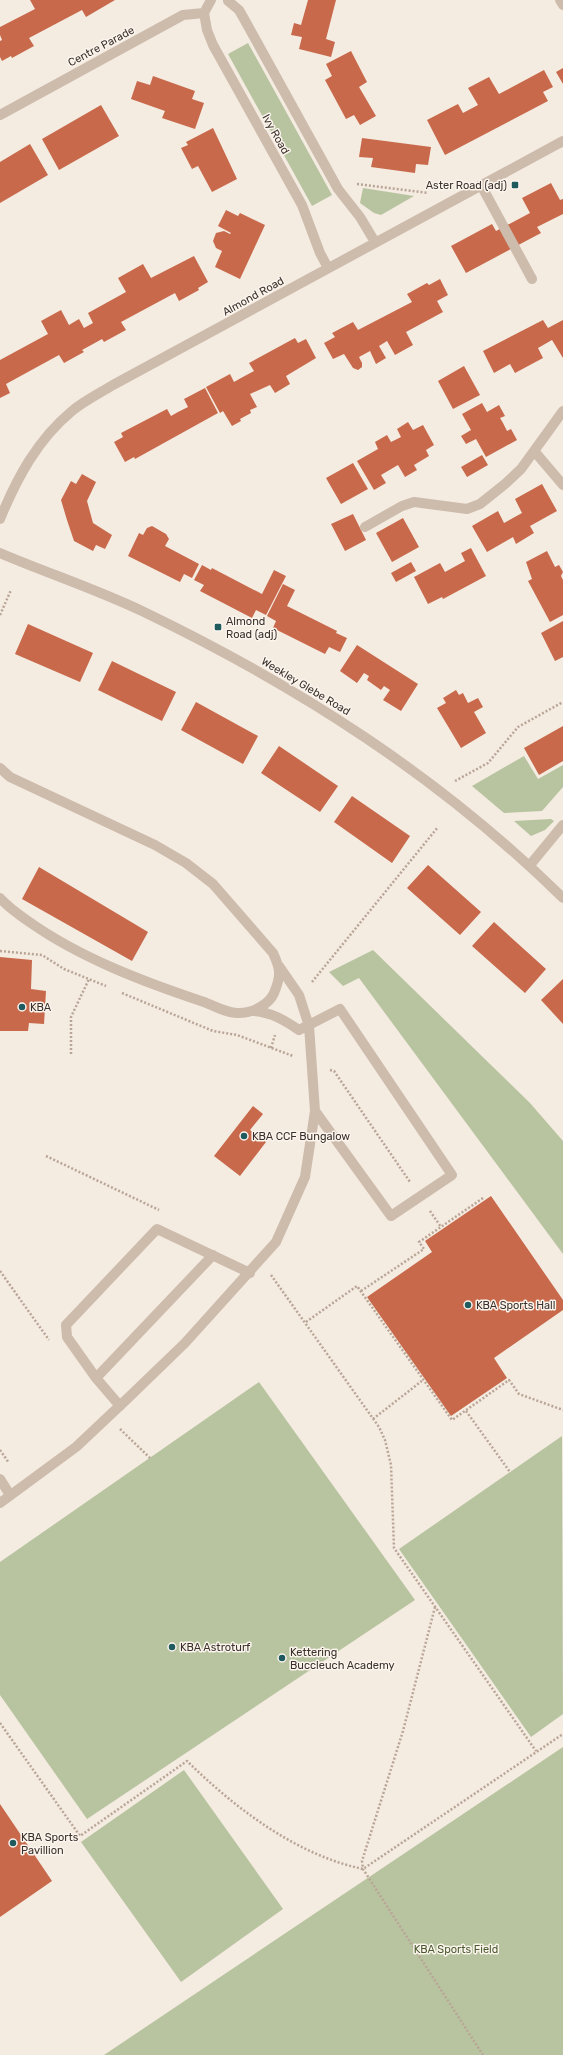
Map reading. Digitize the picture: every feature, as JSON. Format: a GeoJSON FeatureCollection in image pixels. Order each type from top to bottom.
{"type":"FeatureCollection","features":[{"type":"Feature","properties":{"kind":"street"},"geometry":{"type":"LineString","coordinates":[[204,13],[211,0]]}},
{"type":"Feature","properties":{"kind":"street"},"geometry":{"type":"LineString","coordinates":[[217,0],[229,1],[239,10],[338,189],[360,217],[375,242]]}},
{"type":"Feature","properties":{"kind":"street"},"geometry":{"type":"LineString","coordinates":[[560,0],[563,5]]}},
{"type":"Feature","properties":{"kind":"street","name":"Centre Parade"},"geometry":{"type":"LineString","coordinates":[[0,115],[183,15],[204,13]]}},
{"type":"Feature","properties":{"kind":"street","name":"Ivy Road"},"geometry":{"type":"LineString","coordinates":[[204,13],[207,30],[213,45],[302,205],[320,253],[328,268]]}},
{"type":"Feature","properties":{"kind":"street","name":"Almond Road"},"geometry":{"type":"LineString","coordinates":[[0,519],[18,478],[38,445],[72,411],[113,385],[375,242],[563,142]]}},
{"type":"Feature","properties":{"kind":"street"},"geometry":{"type":"LineString","coordinates":[[481,185],[532,279]]}},
{"type":"Feature","properties":{"kind":"street"},"geometry":{"type":"LineString","coordinates":[[365,527],[402,506],[414,502],[467,509],[480,504],[505,484],[535,452],[563,411]]}},
{"type":"Feature","properties":{"kind":"street"},"geometry":{"type":"LineString","coordinates":[[535,452],[563,485]]}},
{"type":"Feature","properties":{"kind":"street","name":"Weekley Glebe Road"},"geometry":{"type":"LineString","coordinates":[[0,553],[141,611],[279,682],[342,721],[440,790],[530,865],[563,898]]}},
{"type":"Feature","properties":{"kind":"street"},"geometry":{"type":"LineString","coordinates":[[0,768],[10,777],[155,845],[186,864],[213,884],[273,953],[279,966],[299,995],[309,1026],[315,1111],[305,1177],[276,1242],[250,1273],[185,1343],[120,1406],[76,1447],[0,1503]]}},
{"type":"Feature","properties":{"kind":"street"},"geometry":{"type":"LineString","coordinates":[[530,865],[563,825]]}},
{"type":"Feature","properties":{"kind":"street"},"geometry":{"type":"LineString","coordinates":[[0,898],[7,906],[46,933],[78,952],[175,992],[237,1014],[254,1011],[268,1012],[281,1018],[299,1030],[340,1009],[452,1175],[391,1216],[315,1111]]}},
{"type":"Feature","properties":{"kind":"street"},"geometry":{"type":"LineString","coordinates":[[254,1011],[272,998],[279,983],[279,966]]}},
{"type":"Feature","properties":{"kind":"street"},"geometry":{"type":"LineString","coordinates":[[120,1406],[96,1378],[67,1338],[66,1325],[157,1229],[250,1273]]}},
{"type":"Feature","properties":{"kind":"street"},"geometry":{"type":"LineString","coordinates":[[96,1378],[213,1255]]}},
{"type":"Feature","properties":{"kind":"street"},"geometry":{"type":"LineString","coordinates":[[0,1479],[10,1495]]}},
{"type":"Feature","properties":{"kind":"path"},"geometry":{"type":"LineString","coordinates":[[353,177],[356,184],[428,194]]}},
{"type":"Feature","properties":{"kind":"path"},"geometry":{"type":"LineString","coordinates":[[0,614],[11,590]]}},
{"type":"Feature","properties":{"kind":"path"},"geometry":{"type":"LineString","coordinates":[[440,790],[488,762],[518,728],[563,702]]}},
{"type":"Feature","properties":{"kind":"path"},"geometry":{"type":"LineString","coordinates":[[311,984],[368,916],[438,827]]}},
{"type":"Feature","properties":{"kind":"path"},"geometry":{"type":"LineString","coordinates":[[71,1054],[71,1017],[89,979]]}},
{"type":"Feature","properties":{"kind":"path"},"geometry":{"type":"LineString","coordinates":[[328,1069],[334,1071],[442,1227]]}},
{"type":"Feature","properties":{"kind":"path"},"geometry":{"type":"LineString","coordinates":[[46,1156],[166,1214]]}},
{"type":"Feature","properties":{"kind":"path"},"geometry":{"type":"LineString","coordinates":[[360,1291],[424,1249],[419,1242],[483,1198]]}},
{"type":"Feature","properties":{"kind":"path"},"geometry":{"type":"LineString","coordinates":[[269,1272],[306,1322],[373,1419],[385,1440],[391,1465],[394,1548],[536,1751]]}},
{"type":"Feature","properties":{"kind":"path"},"geometry":{"type":"LineString","coordinates":[[306,1322],[357,1286],[452,1420],[509,1380],[519,1394],[563,1410]]}},
{"type":"Feature","properties":{"kind":"path"},"geometry":{"type":"LineString","coordinates":[[373,1419],[424,1380]]}},
{"type":"Feature","properties":{"kind":"path"},"geometry":{"type":"LineString","coordinates":[[466,1411],[510,1472]]}},
{"type":"Feature","properties":{"kind":"path"},"geometry":{"type":"LineString","coordinates":[[114,1424],[150,1458]]}},
{"type":"Feature","properties":{"kind":"path"},"geometry":{"type":"LineString","coordinates":[[435,1606],[403,1731],[362,1861],[363,1869],[483,2055]]}},
{"type":"Feature","properties":{"kind":"path"},"geometry":{"type":"LineString","coordinates":[[0,1723],[80,1836],[187,1761],[241,1808],[267,1826],[298,1845],[331,1860],[363,1869]]}},
{"type":"Feature","properties":{"kind":"path"},"geometry":{"type":"LineString","coordinates":[[363,1869],[563,1734]]}},
{"type":"Feature","properties":{"kind":"green space"},"geometry":{"type":"Polygon","coordinates":[[[248,43],[332,195],[312,206],[228,54],[248,43]]]}},
{"type":"Feature","properties":{"kind":"green space"},"geometry":{"type":"Polygon","coordinates":[[[363,188],[414,196],[381,215],[374,213],[360,203],[363,188]]]}},
{"type":"Feature","properties":{"kind":"green space"},"geometry":{"type":"Polygon","coordinates":[[[524,756],[538,779],[563,765],[563,787],[542,811],[504,813],[472,786],[524,756]]]}},
{"type":"Feature","properties":{"kind":"green space"},"geometry":{"type":"Polygon","coordinates":[[[551,819],[554,821],[545,830],[531,836],[514,821],[551,819]]]}},
{"type":"Feature","properties":{"kind":"green space"},"geometry":{"type":"Polygon","coordinates":[[[373,950],[530,1103],[563,1141],[563,1254],[359,978],[343,986],[329,972],[373,950]]]}},
{"type":"Feature","properties":{"kind":"green space","name":"KBA Astroturf"},"geometry":{"type":"Polygon","coordinates":[[[259,1382],[415,1600],[87,1819],[0,1695],[0,1562],[259,1382]]]}},
{"type":"Feature","properties":{"kind":"green space"},"geometry":{"type":"Polygon","coordinates":[[[562,1436],[563,1714],[531,1737],[399,1549],[562,1436]]]}},
{"type":"Feature","properties":{"kind":"green space","name":"KBA Sports Field"},"geometry":{"type":"Polygon","coordinates":[[[563,1747],[563,2055],[104,2055],[563,1747]]]}},
{"type":"Feature","properties":{"kind":"green space"},"geometry":{"type":"Polygon","coordinates":[[[184,1770],[283,1909],[181,1982],[81,1842],[184,1770]]]}},
{"type":"Feature","properties":{"kind":"building"},"geometry":{"type":"Polygon","coordinates":[[[30,0],[115,0],[86,17],[82,10],[29,38],[34,46],[12,58],[11,56],[2,61],[0,57],[0,41],[2,40],[0,35],[0,27],[35,9],[30,0]]]}},
{"type":"Feature","properties":{"kind":"building"},"geometry":{"type":"Polygon","coordinates":[[[308,0],[336,0],[326,39],[335,42],[331,57],[299,49],[302,37],[291,35],[294,23],[301,25],[308,0]]]}},
{"type":"Feature","properties":{"kind":"building"},"geometry":{"type":"Polygon","coordinates":[[[351,51],[367,82],[359,87],[376,116],[360,125],[354,115],[346,119],[325,80],[332,76],[326,64],[351,51]]]}},
{"type":"Feature","properties":{"kind":"building"},"geometry":{"type":"Polygon","coordinates":[[[563,68],[563,84],[556,72],[563,68]]]}},
{"type":"Feature","properties":{"kind":"building"},"geometry":{"type":"Polygon","coordinates":[[[544,70],[553,87],[543,92],[548,101],[445,155],[427,120],[458,104],[463,113],[478,105],[468,88],[489,77],[499,94],[544,70]]]}},
{"type":"Feature","properties":{"kind":"building"},"geometry":{"type":"Polygon","coordinates":[[[153,76],[195,91],[192,99],[204,103],[195,129],[162,118],[165,111],[131,99],[137,81],[150,85],[153,76]]]}},
{"type":"Feature","properties":{"kind":"building"},"geometry":{"type":"Polygon","coordinates":[[[101,105],[119,136],[59,170],[42,139],[101,105]]]}},
{"type":"Feature","properties":{"kind":"building"},"geometry":{"type":"Polygon","coordinates":[[[213,128],[237,179],[212,192],[198,166],[192,169],[181,148],[188,145],[186,142],[213,128]]]}},
{"type":"Feature","properties":{"kind":"building"},"geometry":{"type":"Polygon","coordinates":[[[362,138],[431,147],[428,165],[416,164],[415,173],[371,167],[373,158],[359,157],[362,138]]]}},
{"type":"Feature","properties":{"kind":"building"},"geometry":{"type":"Polygon","coordinates":[[[30,144],[48,175],[0,203],[0,162],[30,144]]]}},
{"type":"Feature","properties":{"kind":"building"},"geometry":{"type":"Polygon","coordinates":[[[551,183],[560,200],[563,199],[563,214],[537,227],[541,233],[466,273],[451,246],[492,224],[496,231],[530,213],[522,198],[551,183]]]}},
{"type":"Feature","properties":{"kind":"building"},"geometry":{"type":"Polygon","coordinates":[[[226,210],[238,216],[240,213],[265,225],[240,279],[215,267],[222,251],[216,248],[213,241],[216,233],[224,231],[230,234],[231,233],[218,226],[226,210]]]}},
{"type":"Feature","properties":{"kind":"building"},"geometry":{"type":"Polygon","coordinates":[[[194,256],[208,282],[198,288],[199,290],[179,301],[175,293],[121,322],[126,330],[104,342],[102,339],[82,350],[84,352],[64,363],[59,355],[6,384],[10,393],[0,398],[0,360],[48,334],[41,321],[61,310],[69,325],[79,319],[84,328],[93,323],[88,313],[126,292],[118,278],[143,264],[151,278],[194,256]]]}},
{"type":"Feature","properties":{"kind":"building"},"geometry":{"type":"Polygon","coordinates":[[[440,279],[448,295],[437,301],[443,312],[406,332],[413,345],[395,355],[387,341],[379,346],[386,358],[376,364],[370,351],[359,357],[362,367],[358,370],[353,368],[344,354],[333,359],[324,343],[335,337],[332,333],[353,322],[358,330],[412,302],[407,294],[427,283],[429,285],[440,279]]]}},
{"type":"Feature","properties":{"kind":"building"},"geometry":{"type":"Polygon","coordinates":[[[543,320],[548,328],[563,320],[563,358],[552,340],[538,348],[543,358],[515,373],[510,364],[494,373],[483,351],[543,320]]]}},
{"type":"Feature","properties":{"kind":"building"},"geometry":{"type":"Polygon","coordinates":[[[295,338],[298,343],[306,339],[316,358],[286,376],[290,384],[275,393],[270,385],[250,394],[257,407],[250,410],[251,413],[240,419],[241,421],[232,426],[223,411],[220,413],[206,387],[230,374],[234,382],[254,371],[249,363],[295,338]]]}},
{"type":"Feature","properties":{"kind":"building"},"geometry":{"type":"Polygon","coordinates":[[[464,366],[480,395],[453,409],[438,381],[464,366]]]}},
{"type":"Feature","properties":{"kind":"building"},"geometry":{"type":"Polygon","coordinates":[[[205,388],[218,413],[135,459],[134,457],[125,462],[114,442],[123,437],[121,433],[167,409],[171,416],[188,407],[184,399],[205,388]]]}},
{"type":"Feature","properties":{"kind":"building"},"geometry":{"type":"Polygon","coordinates":[[[482,403],[487,412],[499,405],[505,416],[500,418],[507,431],[511,429],[517,440],[486,457],[476,439],[466,444],[461,436],[471,430],[462,414],[482,403]]]}},
{"type":"Feature","properties":{"kind":"building"},"geometry":{"type":"Polygon","coordinates":[[[408,422],[413,430],[423,425],[434,445],[426,450],[429,456],[414,465],[417,470],[405,477],[398,465],[381,475],[386,483],[374,490],[357,461],[378,449],[375,442],[387,435],[391,442],[401,437],[397,429],[408,422]]]}},
{"type":"Feature","properties":{"kind":"building"},"geometry":{"type":"Polygon","coordinates":[[[482,455],[488,465],[467,477],[461,467],[482,455]]]}},
{"type":"Feature","properties":{"kind":"building"},"geometry":{"type":"Polygon","coordinates":[[[353,463],[368,489],[341,504],[326,478],[353,463]]]}},
{"type":"Feature","properties":{"kind":"building"},"geometry":{"type":"Polygon","coordinates":[[[82,474],[96,482],[87,501],[93,523],[112,535],[105,549],[96,545],[93,551],[74,541],[67,520],[61,500],[71,481],[76,484],[82,474]]]}},
{"type":"Feature","properties":{"kind":"building"},"geometry":{"type":"Polygon","coordinates":[[[542,484],[557,511],[530,526],[534,533],[516,544],[513,537],[487,552],[472,526],[498,511],[504,523],[522,513],[515,499],[542,484]]]}},
{"type":"Feature","properties":{"kind":"building"},"geometry":{"type":"Polygon","coordinates":[[[353,514],[366,540],[345,551],[331,524],[353,514]]]}},
{"type":"Feature","properties":{"kind":"building"},"geometry":{"type":"Polygon","coordinates":[[[403,518],[419,547],[392,562],[376,533],[403,518]]]}},
{"type":"Feature","properties":{"kind":"building"},"geometry":{"type":"Polygon","coordinates":[[[152,526],[166,534],[169,539],[165,546],[199,564],[192,578],[184,574],[180,582],[128,556],[139,533],[143,535],[147,528],[152,526]]]}},
{"type":"Feature","properties":{"kind":"building"},"geometry":{"type":"Polygon","coordinates":[[[471,548],[486,576],[443,599],[442,597],[428,604],[414,577],[440,563],[445,572],[465,561],[461,553],[471,548]]]}},
{"type":"Feature","properties":{"kind":"building"},"geometry":{"type":"Polygon","coordinates":[[[547,551],[555,567],[559,565],[563,572],[561,576],[563,580],[563,615],[550,622],[528,581],[532,579],[526,562],[547,551]]]}},
{"type":"Feature","properties":{"kind":"building"},"geometry":{"type":"Polygon","coordinates":[[[411,562],[416,571],[396,582],[391,573],[411,562]]]}},
{"type":"Feature","properties":{"kind":"building"},"geometry":{"type":"Polygon","coordinates":[[[202,565],[211,570],[212,568],[262,594],[274,570],[286,576],[266,615],[256,610],[252,618],[200,591],[204,585],[194,580],[202,565]]]}},
{"type":"Feature","properties":{"kind":"building"},"geometry":{"type":"Polygon","coordinates":[[[283,584],[295,590],[287,606],[337,631],[336,633],[347,638],[340,652],[329,647],[325,654],[273,628],[276,621],[267,616],[283,584]]]}},
{"type":"Feature","properties":{"kind":"building"},"geometry":{"type":"Polygon","coordinates":[[[563,621],[563,657],[555,661],[541,633],[563,621]]]}},
{"type":"Feature","properties":{"kind":"building"},"geometry":{"type":"Polygon","coordinates":[[[28,624],[93,653],[80,682],[15,654],[28,624]]]}},
{"type":"Feature","properties":{"kind":"building"},"geometry":{"type":"Polygon","coordinates":[[[357,645],[418,684],[401,711],[383,700],[390,690],[384,686],[381,690],[367,680],[369,676],[364,673],[357,683],[340,671],[357,645]]]}},
{"type":"Feature","properties":{"kind":"building"},"geometry":{"type":"Polygon","coordinates":[[[112,661],[176,692],[162,721],[98,690],[112,661]]]}},
{"type":"Feature","properties":{"kind":"building"},"geometry":{"type":"Polygon","coordinates":[[[456,690],[459,695],[463,693],[468,703],[478,698],[483,707],[474,712],[486,733],[461,748],[437,708],[446,703],[443,698],[456,690]]]}},
{"type":"Feature","properties":{"kind":"building"},"geometry":{"type":"Polygon","coordinates":[[[196,702],[258,736],[243,764],[181,730],[196,702]]]}},
{"type":"Feature","properties":{"kind":"building"},"geometry":{"type":"Polygon","coordinates":[[[563,726],[563,761],[539,775],[524,748],[563,726]]]}},
{"type":"Feature","properties":{"kind":"building"},"geometry":{"type":"Polygon","coordinates":[[[279,746],[338,786],[320,812],[261,773],[279,746]]]}},
{"type":"Feature","properties":{"kind":"building"},"geometry":{"type":"Polygon","coordinates":[[[352,796],[410,836],[392,863],[334,822],[352,796]]]}},
{"type":"Feature","properties":{"kind":"building"},"geometry":{"type":"Polygon","coordinates":[[[428,865],[481,912],[460,935],[407,888],[428,865]]]}},
{"type":"Feature","properties":{"kind":"building"},"geometry":{"type":"Polygon","coordinates":[[[39,867],[148,932],[132,961],[22,899],[39,867]]]}},
{"type":"Feature","properties":{"kind":"building"},"geometry":{"type":"Polygon","coordinates":[[[494,922],[546,969],[525,993],[472,946],[494,922]]]}},
{"type":"Feature","properties":{"kind":"building","name":"KBA"},"geometry":{"type":"Polygon","coordinates":[[[0,957],[32,960],[31,989],[46,991],[44,1024],[29,1023],[28,1031],[0,1031],[0,957]]]}},
{"type":"Feature","properties":{"kind":"building"},"geometry":{"type":"Polygon","coordinates":[[[563,979],[563,1024],[541,1000],[563,979]]]}},
{"type":"Feature","properties":{"kind":"building","name":"KBA CCF Bungalow"},"geometry":{"type":"Polygon","coordinates":[[[253,1106],[263,1114],[250,1130],[266,1142],[240,1176],[214,1156],[253,1106]]]}},
{"type":"Feature","properties":{"kind":"building","name":"KBA Sports Hall"},"geometry":{"type":"Polygon","coordinates":[[[491,1196],[563,1300],[563,1310],[494,1358],[507,1378],[451,1416],[367,1297],[432,1252],[425,1241],[491,1196]]]}},
{"type":"Feature","properties":{"kind":"building","name":"KBA Sports Pavillion"},"geometry":{"type":"Polygon","coordinates":[[[0,1804],[52,1881],[0,1917],[0,1804]]]}},
{"type":"Feature","properties":{"kind":"place","name":"Aster Road (adj)"},"geometry":{"type":"Point","coordinates":[515,185]}},
{"type":"Feature","properties":{"kind":"place","name":"Almond Road (adj)"},"geometry":{"type":"Point","coordinates":[218,627]}},
{"type":"Feature","properties":{"kind":"place","name":"KBA"},"geometry":{"type":"Point","coordinates":[22,1007]}},
{"type":"Feature","properties":{"kind":"place","name":"KBA CCF Bungalow"},"geometry":{"type":"Point","coordinates":[244,1136]}},
{"type":"Feature","properties":{"kind":"place","name":"KBA Sports Hall"},"geometry":{"type":"Point","coordinates":[468,1305]}},
{"type":"Feature","properties":{"kind":"place","name":"KBA Astroturf"},"geometry":{"type":"Point","coordinates":[172,1647]}},
{"type":"Feature","properties":{"kind":"place","name":"Kettering Buccleuch Academy"},"geometry":{"type":"Point","coordinates":[282,1658]}},
{"type":"Feature","properties":{"kind":"place","name":"KBA Sports Pavillion"},"geometry":{"type":"Point","coordinates":[13,1843]}}]}
